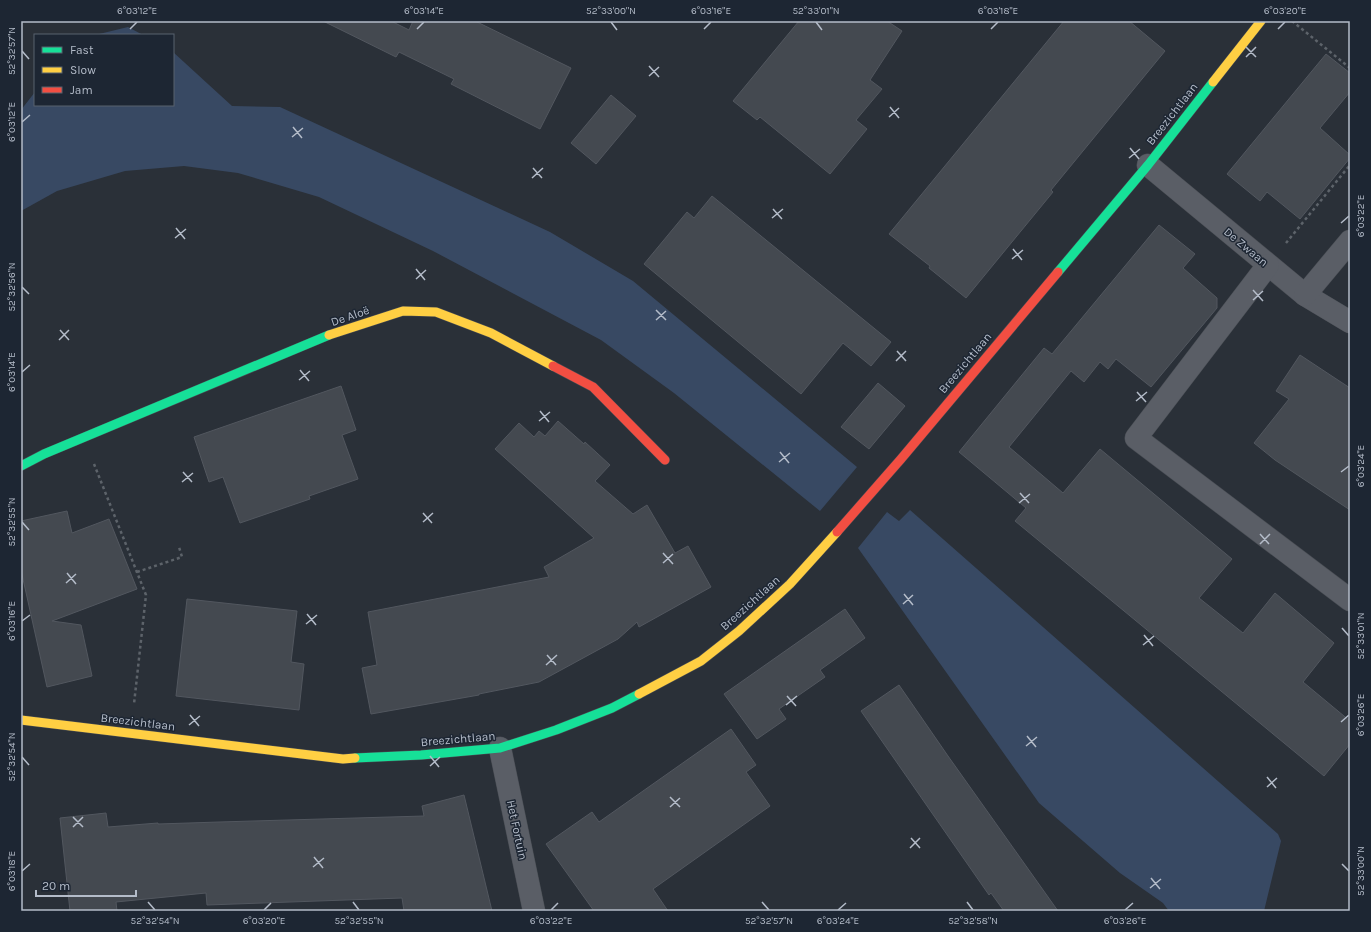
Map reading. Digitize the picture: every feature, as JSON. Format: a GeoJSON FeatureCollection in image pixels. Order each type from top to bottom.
{"type":"FeatureCollection","features":[{"type":"Feature","properties":{"kind":"street","name":"Breezichtlaan"},"geometry":{"type":"LineString","coordinates":[[21,720],[343,759],[421,755],[500,748],[556,730],[612,708],[700,661],[739,631],[790,584],[827,543],[1148,165],[1262,21]]}},
{"type":"Feature","properties":{"kind":"street","name":"De Zwaan"},"geometry":{"type":"LineString","coordinates":[[1148,165],[1305,295],[1350,322]]}},
{"type":"Feature","properties":{"kind":"street"},"geometry":{"type":"LineString","coordinates":[[1305,295],[1350,241]]}},
{"type":"Feature","properties":{"kind":"street"},"geometry":{"type":"LineString","coordinates":[[1268,265],[1136,438],[1350,600]]}},
{"type":"Feature","properties":{"kind":"street","name":"De Aloë"},"geometry":{"type":"LineString","coordinates":[[21,466],[44,454],[84,437],[332,334],[403,311],[436,312],[491,333],[593,387],[666,460]]}},
{"type":"Feature","properties":{"kind":"street","name":"Het Fortuin"},"geometry":{"type":"LineString","coordinates":[[500,748],[534,911]]}},
{"type":"Feature","properties":{"kind":"path"},"geometry":{"type":"LineString","coordinates":[[1292,21],[1350,68]]}},
{"type":"Feature","properties":{"kind":"path"},"geometry":{"type":"LineString","coordinates":[[1268,265],[1350,165]]}},
{"type":"Feature","properties":{"kind":"path"},"geometry":{"type":"LineString","coordinates":[[84,437],[146,595],[131,733]]}},
{"type":"Feature","properties":{"kind":"path"},"geometry":{"type":"LineString","coordinates":[[137,572],[182,557],[179,547]]}},
{"type":"Feature","properties":{"kind":"water"},"geometry":{"type":"Polygon","coordinates":[[[128,27],[141,34],[99,34],[128,27]]]}},
{"type":"Feature","properties":{"kind":"water"},"geometry":{"type":"Polygon","coordinates":[[[174,53],[232,106],[280,107],[550,232],[633,281],[857,467],[820,511],[674,393],[601,340],[433,251],[319,197],[238,173],[184,166],[125,171],[57,191],[21,211],[21,110],[34,93],[34,106],[174,106],[174,53]]]}},
{"type":"Feature","properties":{"kind":"water"},"geometry":{"type":"Polygon","coordinates":[[[910,510],[1278,834],[1281,841],[1264,911],[1169,911],[1163,903],[1120,873],[1039,803],[858,548],[887,512],[899,521],[910,510]]]}},
{"type":"Feature","properties":{"kind":"building"},"geometry":{"type":"Polygon","coordinates":[[[323,21],[391,21],[409,30],[413,21],[475,21],[571,68],[540,129],[451,84],[454,79],[399,52],[396,57],[323,21]]]}},
{"type":"Feature","properties":{"kind":"building"},"geometry":{"type":"Polygon","coordinates":[[[799,21],[887,21],[902,31],[870,80],[882,89],[856,120],[867,129],[830,174],[760,117],[757,120],[733,101],[799,21]]]}},
{"type":"Feature","properties":{"kind":"building"},"geometry":{"type":"Polygon","coordinates":[[[1064,21],[1129,21],[1165,51],[1051,190],[1053,192],[966,298],[929,268],[930,266],[889,234],[1064,21]]]}},
{"type":"Feature","properties":{"kind":"building"},"geometry":{"type":"Polygon","coordinates":[[[1326,54],[1350,73],[1350,92],[1320,128],[1350,155],[1350,158],[1300,219],[1267,192],[1260,201],[1227,174],[1326,54]]]}},
{"type":"Feature","properties":{"kind":"building"},"geometry":{"type":"Polygon","coordinates":[[[611,95],[636,116],[596,164],[571,143],[611,95]]]}},
{"type":"Feature","properties":{"kind":"building"},"geometry":{"type":"Polygon","coordinates":[[[712,196],[891,342],[871,366],[843,343],[801,394],[644,264],[687,212],[694,218],[712,196]]]}},
{"type":"Feature","properties":{"kind":"building"},"geometry":{"type":"Polygon","coordinates":[[[1159,225],[1195,254],[1183,268],[1217,298],[1217,308],[1151,387],[1116,359],[1108,369],[1100,362],[1084,382],[1071,371],[1009,447],[1063,493],[1100,449],[1232,559],[1199,598],[1243,633],[1275,593],[1334,643],[1303,682],[1350,721],[1350,744],[1324,776],[1015,521],[1026,508],[959,452],[1044,348],[1052,354],[1159,225]]]}},
{"type":"Feature","properties":{"kind":"building"},"geometry":{"type":"Polygon","coordinates":[[[1300,355],[1350,388],[1350,510],[1275,460],[1254,443],[1289,399],[1276,391],[1300,355]]]}},
{"type":"Feature","properties":{"kind":"building"},"geometry":{"type":"Polygon","coordinates":[[[878,383],[905,406],[869,449],[841,427],[878,383]]]}},
{"type":"Feature","properties":{"kind":"building"},"geometry":{"type":"Polygon","coordinates":[[[341,386],[356,430],[342,435],[358,479],[309,496],[310,499],[240,523],[223,477],[209,482],[194,437],[341,386]]]}},
{"type":"Feature","properties":{"kind":"building"},"geometry":{"type":"Polygon","coordinates":[[[558,421],[584,444],[585,442],[610,465],[595,481],[633,514],[647,505],[675,553],[688,546],[711,587],[639,627],[637,622],[618,639],[539,682],[479,695],[371,714],[362,668],[377,665],[368,612],[549,577],[544,567],[594,538],[495,449],[519,423],[534,437],[539,431],[545,436],[558,421]]]}},
{"type":"Feature","properties":{"kind":"building"},"geometry":{"type":"Polygon","coordinates":[[[67,511],[72,533],[109,519],[137,589],[52,621],[81,625],[92,676],[47,687],[21,570],[21,521],[67,511]]]}},
{"type":"Feature","properties":{"kind":"building"},"geometry":{"type":"Polygon","coordinates":[[[187,599],[297,611],[291,662],[304,664],[299,710],[176,696],[187,599]]]}},
{"type":"Feature","properties":{"kind":"building"},"geometry":{"type":"Polygon","coordinates":[[[845,609],[865,638],[820,670],[825,677],[779,709],[786,719],[757,739],[724,694],[845,609]]]}},
{"type":"Feature","properties":{"kind":"building"},"geometry":{"type":"Polygon","coordinates":[[[899,685],[1058,911],[1004,911],[991,893],[989,895],[861,711],[899,685]]]}},
{"type":"Feature","properties":{"kind":"building"},"geometry":{"type":"Polygon","coordinates":[[[731,729],[756,765],[746,772],[770,806],[653,889],[668,911],[594,911],[546,844],[592,812],[599,822],[731,729]]]}},
{"type":"Feature","properties":{"kind":"building"},"geometry":{"type":"Polygon","coordinates":[[[464,795],[492,911],[404,911],[402,898],[207,905],[206,893],[116,902],[117,911],[70,911],[60,818],[106,813],[108,827],[158,823],[424,816],[422,806],[464,795]]]}},
{"type":"Feature","properties":{"kind":"traffic: fast"},"geometry":{"type":"LineString","coordinates":[[1058,272],[1148,165],[1213,82]]}},
{"type":"Feature","properties":{"kind":"traffic: fast"},"geometry":{"type":"LineString","coordinates":[[21,466],[44,454],[329,335]]}},
{"type":"Feature","properties":{"kind":"traffic: fast"},"geometry":{"type":"LineString","coordinates":[[355,758],[421,755],[500,748],[556,730],[612,708],[639,694]]}},
{"type":"Feature","properties":{"kind":"traffic: slow"},"geometry":{"type":"LineString","coordinates":[[1213,82],[1261,21]]}},
{"type":"Feature","properties":{"kind":"traffic: slow"},"geometry":{"type":"LineString","coordinates":[[329,335],[403,311],[436,312],[491,333],[553,366]]}},
{"type":"Feature","properties":{"kind":"traffic: slow"},"geometry":{"type":"LineString","coordinates":[[639,694],[701,661],[739,631],[790,584],[837,532]]}},
{"type":"Feature","properties":{"kind":"traffic: slow"},"geometry":{"type":"LineString","coordinates":[[21,720],[343,759],[355,758]]}},
{"type":"Feature","properties":{"kind":"traffic: jam"},"geometry":{"type":"LineString","coordinates":[[837,532],[901,459],[1058,272]]}},
{"type":"Feature","properties":{"kind":"traffic: jam"},"geometry":{"type":"LineString","coordinates":[[553,366],[593,387],[665,460]]}}]}
